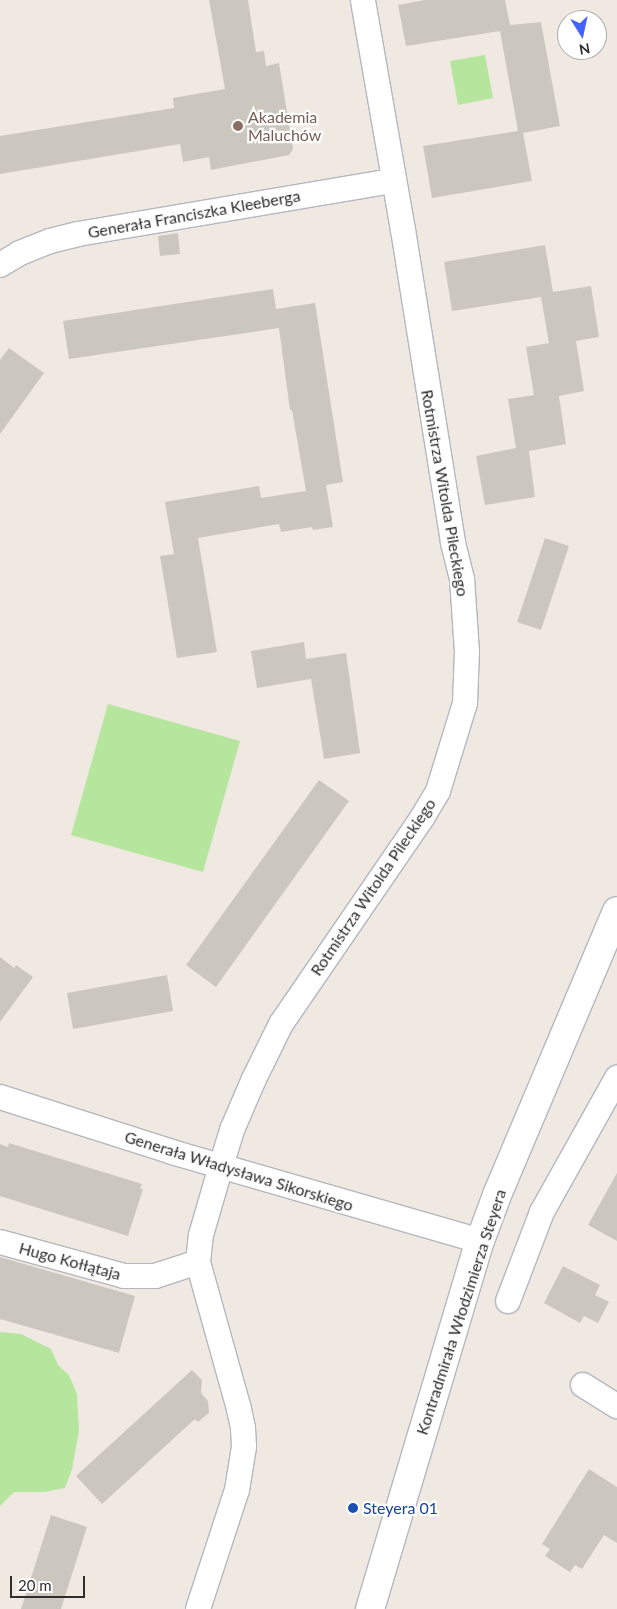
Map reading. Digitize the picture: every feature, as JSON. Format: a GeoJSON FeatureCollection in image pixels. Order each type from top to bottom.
{"type":"FeatureCollection","features":[{"type":"Feature","properties":{"kind":"street","name":"Rotmistrza Witolda Pileckiego"},"geometry":{"type":"LineString","coordinates":[[198,1262],[201,1235],[232,1130],[254,1079],[281,1024],[422,818],[438,791],[465,703],[467,652],[462,579],[452,535],[403,230],[363,0]]}},
{"type":"Feature","properties":{"kind":"street","name":"Generała Franciszka Kleeberga"},"geometry":{"type":"LineString","coordinates":[[0,265],[50,241],[78,234],[393,181]]}},
{"type":"Feature","properties":{"kind":"street","name":"Kontradmirała Włodzimierza Steyera"},"geometry":{"type":"LineString","coordinates":[[370,1609],[480,1241],[497,1195],[617,911]]}},
{"type":"Feature","properties":{"kind":"street"},"geometry":{"type":"LineString","coordinates":[[508,1301],[542,1212],[617,1078]]}},
{"type":"Feature","properties":{"kind":"street","name":"Generała Władysława Sikorskiego"},"geometry":{"type":"LineString","coordinates":[[0,1097],[221,1166],[480,1241]]}},
{"type":"Feature","properties":{"kind":"street","name":"Hugo Kołłątaja"},"geometry":{"type":"LineString","coordinates":[[0,1242],[124,1276],[155,1276],[198,1262]]}},
{"type":"Feature","properties":{"kind":"street"},"geometry":{"type":"LineString","coordinates":[[198,1262],[239,1409],[244,1447],[237,1490],[198,1609]]}},
{"type":"Feature","properties":{"kind":"street"},"geometry":{"type":"LineString","coordinates":[[583,1385],[617,1406]]}},
{"type":"Feature","properties":{"kind":"green space"},"geometry":{"type":"Polygon","coordinates":[[[485,55],[493,98],[458,105],[450,61],[485,55]]]}},
{"type":"Feature","properties":{"kind":"green space"},"geometry":{"type":"Polygon","coordinates":[[[108,704],[240,741],[203,872],[71,835],[108,704]]]}},
{"type":"Feature","properties":{"kind":"green space"},"geometry":{"type":"Polygon","coordinates":[[[0,1332],[21,1334],[51,1349],[58,1365],[69,1375],[77,1394],[79,1431],[72,1469],[65,1488],[44,1492],[14,1492],[0,1506],[0,1332]]]}},
{"type":"Feature","properties":{"kind":"building"},"geometry":{"type":"Polygon","coordinates":[[[209,0],[248,0],[256,52],[264,51],[266,66],[279,63],[293,149],[289,155],[211,170],[209,157],[183,162],[180,144],[0,174],[0,136],[174,108],[173,98],[225,89],[209,0]]]}},
{"type":"Feature","properties":{"kind":"building"},"geometry":{"type":"Polygon","coordinates":[[[425,0],[505,0],[510,25],[541,22],[560,126],[523,133],[532,181],[432,198],[423,146],[518,131],[500,31],[406,46],[398,5],[425,0]]]}},
{"type":"Feature","properties":{"kind":"building"},"geometry":{"type":"Polygon","coordinates":[[[178,233],[180,254],[160,256],[158,236],[178,233]]]}},
{"type":"Feature","properties":{"kind":"building"},"geometry":{"type":"Polygon","coordinates":[[[545,245],[553,292],[591,286],[599,337],[576,341],[584,391],[559,396],[566,444],[529,451],[535,497],[485,505],[476,456],[516,448],[508,399],[534,395],[526,347],[549,343],[541,297],[452,311],[444,262],[545,245]]]}},
{"type":"Feature","properties":{"kind":"building"},"geometry":{"type":"Polygon","coordinates":[[[273,289],[276,309],[315,303],[343,482],[326,485],[333,527],[313,530],[312,527],[281,532],[279,524],[198,538],[217,652],[177,658],[160,556],[174,554],[165,502],[259,486],[261,498],[306,491],[292,410],[290,410],[279,328],[69,359],[63,321],[273,289]]]}},
{"type":"Feature","properties":{"kind":"building"},"geometry":{"type":"Polygon","coordinates":[[[9,348],[44,373],[0,434],[0,360],[9,348]]]}},
{"type":"Feature","properties":{"kind":"building"},"geometry":{"type":"Polygon","coordinates":[[[545,538],[569,546],[541,630],[517,622],[545,538]]]}},
{"type":"Feature","properties":{"kind":"building"},"geometry":{"type":"Polygon","coordinates":[[[304,642],[306,659],[346,653],[360,753],[324,759],[311,679],[257,688],[251,651],[304,642]]]}},
{"type":"Feature","properties":{"kind":"building"},"geometry":{"type":"Polygon","coordinates":[[[319,780],[349,801],[216,987],[186,965],[319,780]]]}},
{"type":"Feature","properties":{"kind":"building"},"geometry":{"type":"Polygon","coordinates":[[[0,957],[14,968],[16,965],[33,977],[0,1022],[0,957]]]}},
{"type":"Feature","properties":{"kind":"building"},"geometry":{"type":"Polygon","coordinates":[[[167,975],[173,1011],[73,1029],[67,993],[167,975]]]}},
{"type":"Feature","properties":{"kind":"building"},"geometry":{"type":"Polygon","coordinates":[[[9,1143],[142,1184],[140,1189],[143,1189],[128,1236],[0,1196],[0,1144],[8,1147],[9,1143]]]}},
{"type":"Feature","properties":{"kind":"building"},"geometry":{"type":"Polygon","coordinates":[[[617,1173],[617,1241],[588,1225],[617,1173]]]}},
{"type":"Feature","properties":{"kind":"building"},"geometry":{"type":"Polygon","coordinates":[[[0,1257],[135,1296],[119,1353],[0,1319],[0,1257]]]}},
{"type":"Feature","properties":{"kind":"building"},"geometry":{"type":"Polygon","coordinates":[[[563,1266],[600,1285],[595,1295],[609,1302],[598,1323],[584,1316],[580,1323],[544,1303],[563,1266]]]}},
{"type":"Feature","properties":{"kind":"building"},"geometry":{"type":"Polygon","coordinates":[[[192,1370],[202,1380],[201,1393],[208,1401],[209,1413],[198,1422],[195,1419],[102,1504],[76,1476],[192,1370]]]}},
{"type":"Feature","properties":{"kind":"building"},"geometry":{"type":"Polygon","coordinates":[[[589,1469],[617,1487],[617,1543],[604,1535],[582,1569],[575,1565],[570,1572],[545,1556],[550,1549],[542,1544],[589,1469]]]}},
{"type":"Feature","properties":{"kind":"building"},"geometry":{"type":"Polygon","coordinates":[[[51,1515],[87,1527],[61,1609],[21,1609],[51,1515]]]}},
{"type":"Feature","properties":{"kind":"place","name":"Akademia Maluchów"},"geometry":{"type":"Point","coordinates":[238,126]}},
{"type":"Feature","properties":{"kind":"place","name":"Steyera 01"},"geometry":{"type":"Point","coordinates":[353,1508]}}]}
